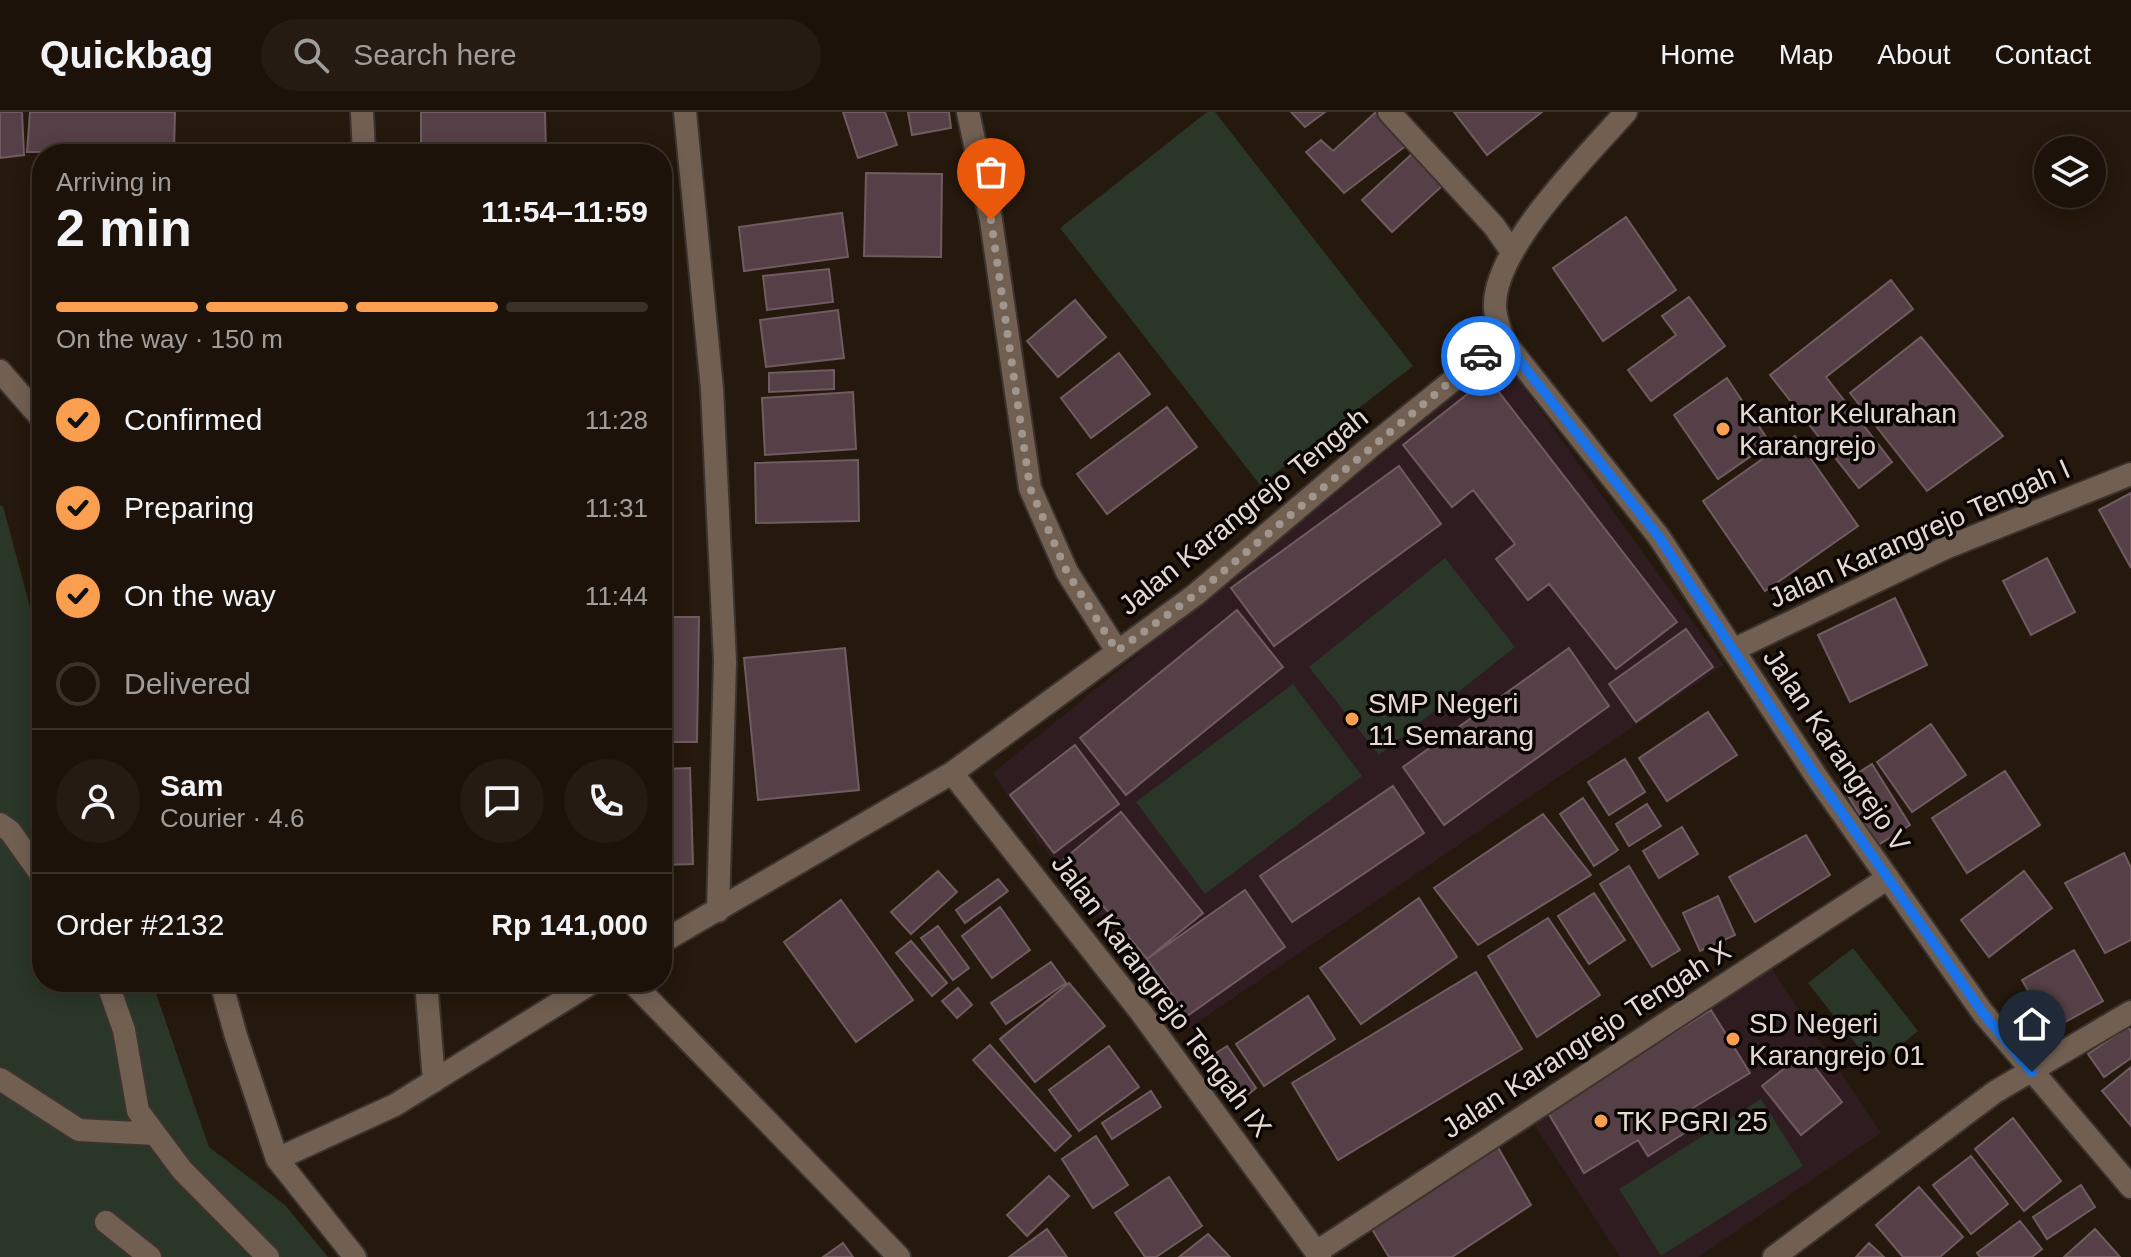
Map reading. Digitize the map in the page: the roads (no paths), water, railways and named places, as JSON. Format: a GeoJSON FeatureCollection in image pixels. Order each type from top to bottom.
{"type":"FeatureCollection","features":[{"type":"Feature","properties":{"kind":"street"},"geometry":{"type":"LineString","coordinates":[[362,112],[364,144]]}},
{"type":"Feature","properties":{"kind":"street"},"geometry":{"type":"LineString","coordinates":[[685,112],[712,389],[724,646],[718,911]]}},
{"type":"Feature","properties":{"kind":"street"},"geometry":{"type":"LineString","coordinates":[[968,112],[991,220],[1030,488],[1067,572],[1117,651]]}},
{"type":"Feature","properties":{"kind":"street"},"geometry":{"type":"LineString","coordinates":[[1389,112],[1494,226],[1512,252]]}},
{"type":"Feature","properties":{"kind":"street"},"geometry":{"type":"LineString","coordinates":[[1503,340],[1494,306],[1498,280],[1512,252],[1527,227],[1626,112]]}},
{"type":"Feature","properties":{"kind":"street","name":"Jalan Karangrejo Tengah"},"geometry":{"type":"LineString","coordinates":[[672,936],[952,773],[1195,595],[1503,340]]}},
{"type":"Feature","properties":{"kind":"street","name":"Jalan Karangrejo V"},"geometry":{"type":"LineString","coordinates":[[1503,340],[1659,537],[1888,878],[1983,1013],[2131,1187]]}},
{"type":"Feature","properties":{"kind":"street"},"geometry":{"type":"LineString","coordinates":[[0,371],[32,408]]}},
{"type":"Feature","properties":{"kind":"street","name":"Jalan Karangrejo Tengah I"},"geometry":{"type":"LineString","coordinates":[[1733,650],[1945,548],[2131,474]]}},
{"type":"Feature","properties":{"kind":"street","name":"Jalan Karangrejo Tengah IX"},"geometry":{"type":"LineString","coordinates":[[952,773],[1140,1011],[1319,1254]]}},
{"type":"Feature","properties":{"kind":"street"},"geometry":{"type":"LineString","coordinates":[[0,824],[10,831],[32,862]]}},
{"type":"Feature","properties":{"kind":"street","name":"Jalan Karangrejo Tengah X"},"geometry":{"type":"LineString","coordinates":[[1319,1254],[1888,878]]}},
{"type":"Feature","properties":{"kind":"street"},"geometry":{"type":"LineString","coordinates":[[111,992],[124,1030],[138,1111],[182,1170],[268,1257]]}},
{"type":"Feature","properties":{"kind":"street"},"geometry":{"type":"LineString","coordinates":[[224,992],[277,1159],[355,1257]]}},
{"type":"Feature","properties":{"kind":"street"},"geometry":{"type":"LineString","coordinates":[[427,992],[434,1081]]}},
{"type":"Feature","properties":{"kind":"street"},"geometry":{"type":"LineString","coordinates":[[277,1159],[395,1105],[577,992]]}},
{"type":"Feature","properties":{"kind":"street"},"geometry":{"type":"LineString","coordinates":[[642,992],[899,1257]]}},
{"type":"Feature","properties":{"kind":"street"},"geometry":{"type":"LineString","coordinates":[[1774,1257],[1995,1092],[2131,1012]]}},
{"type":"Feature","properties":{"kind":"street"},"geometry":{"type":"LineString","coordinates":[[0,1079],[79,1130],[155,1134]]}},
{"type":"Feature","properties":{"kind":"street"},"geometry":{"type":"LineString","coordinates":[[106,1222],[150,1257]]}},
{"type":"Feature","properties":{"kind":"place","name":"Kantor Kelurahan Karangrejo"},"geometry":{"type":"Point","coordinates":[1723,429]}},
{"type":"Feature","properties":{"kind":"place","name":"SMP Negeri 11 Semarang"},"geometry":{"type":"Point","coordinates":[1352,719]}},
{"type":"Feature","properties":{"kind":"place","name":"SD Negeri Karangrejo 01"},"geometry":{"type":"Point","coordinates":[1733,1039]}},
{"type":"Feature","properties":{"kind":"place","name":"TK PGRI 25"},"geometry":{"type":"Point","coordinates":[1601,1121]}}]}
